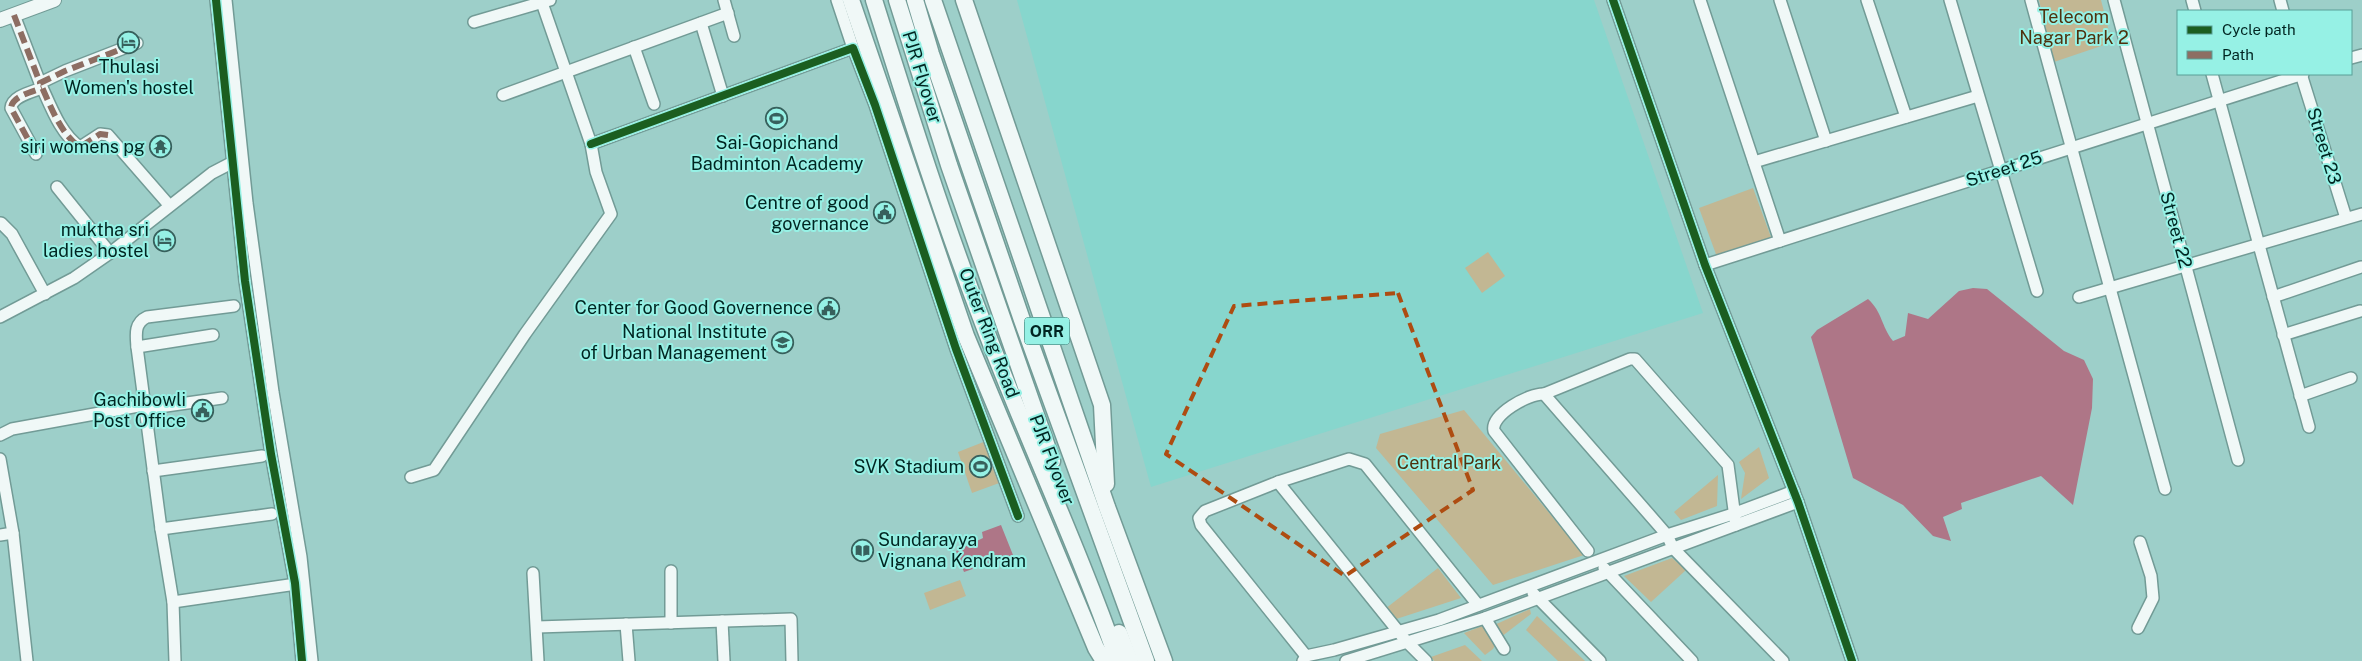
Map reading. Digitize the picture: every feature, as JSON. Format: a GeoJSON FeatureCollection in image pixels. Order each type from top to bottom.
{"type":"FeatureCollection","features":[{"type":"Feature","properties":{"kind":"highway"},"geometry":{"type":"LineString","coordinates":[[851,0],[966,336],[1096,648],[1104,661]]}},
{"type":"Feature","properties":{"kind":"highway","name":"Outer Ring Road"},"geometry":{"type":"LineString","coordinates":[[874,0],[909,112],[983,324],[1064,518],[1118,661]]}},
{"type":"Feature","properties":{"kind":"highway","name":"PJR Flyover"},"geometry":{"type":"LineString","coordinates":[[897,0],[949,165],[1047,450],[1130,661]]}},
{"type":"Feature","properties":{"kind":"highway","name":"PJR Flyover"},"geometry":{"type":"LineString","coordinates":[[915,0],[931,54],[1022,320],[1146,661]]}},
{"type":"Feature","properties":{"kind":"highway","name":"ORR"},"geometry":{"type":"LineString","coordinates":[[933,0],[1107,507],[1164,661]]}},
{"type":"Feature","properties":{"kind":"highway"},"geometry":{"type":"LineString","coordinates":[[964,0],[1102,405],[1107,507]]}},
{"type":"Feature","properties":{"kind":"main road"},"geometry":{"type":"LineString","coordinates":[[0,20],[54,0]]}},
{"type":"Feature","properties":{"kind":"street"},"geometry":{"type":"LineString","coordinates":[[216,0],[237,160]]}},
{"type":"Feature","properties":{"kind":"street"},"geometry":{"type":"LineString","coordinates":[[226,0],[245,281],[271,454],[299,583],[312,661]]}},
{"type":"Feature","properties":{"kind":"street"},"geometry":{"type":"LineString","coordinates":[[724,0],[734,36]]}},
{"type":"Feature","properties":{"kind":"street"},"geometry":{"type":"LineString","coordinates":[[837,0],[875,105],[911,219],[1018,516]]}},
{"type":"Feature","properties":{"kind":"street"},"geometry":{"type":"LineString","coordinates":[[1615,0],[1705,265],[1796,496],[1852,661]]}},
{"type":"Feature","properties":{"kind":"street"},"geometry":{"type":"LineString","coordinates":[[1700,0],[1780,240]]}},
{"type":"Feature","properties":{"kind":"street"},"geometry":{"type":"LineString","coordinates":[[1780,0],[1826,141]]}},
{"type":"Feature","properties":{"kind":"street"},"geometry":{"type":"LineString","coordinates":[[1867,0],[1906,117]]}},
{"type":"Feature","properties":{"kind":"street"},"geometry":{"type":"LineString","coordinates":[[1950,0],[2036,291]]}},
{"type":"Feature","properties":{"kind":"street"},"geometry":{"type":"LineString","coordinates":[[2031,0],[2165,489]]}},
{"type":"Feature","properties":{"kind":"street","name":"Street 22"},"geometry":{"type":"LineString","coordinates":[[2114,0],[2238,460]]}},
{"type":"Feature","properties":{"kind":"street"},"geometry":{"type":"LineString","coordinates":[[411,477],[434,470],[526,334],[611,214],[596,172],[591,144],[564,72],[544,1],[474,22]]}},
{"type":"Feature","properties":{"kind":"street"},"geometry":{"type":"LineString","coordinates":[[503,95],[728,13]]}},
{"type":"Feature","properties":{"kind":"street"},"geometry":{"type":"LineString","coordinates":[[14,15],[41,86],[63,128],[76,144],[80,147],[84,146],[100,134],[108,135],[169,205]]}},
{"type":"Feature","properties":{"kind":"street"},"geometry":{"type":"LineString","coordinates":[[701,22],[723,96]]}},
{"type":"Feature","properties":{"kind":"street"},"geometry":{"type":"LineString","coordinates":[[36,154],[11,108],[15,99],[65,71],[137,43]]}},
{"type":"Feature","properties":{"kind":"street"},"geometry":{"type":"LineString","coordinates":[[634,47],[654,104]]}},
{"type":"Feature","properties":{"kind":"street"},"geometry":{"type":"LineString","coordinates":[[591,144],[853,48]]}},
{"type":"Feature","properties":{"kind":"street"},"geometry":{"type":"LineString","coordinates":[[2212,75],[2309,427]]}},
{"type":"Feature","properties":{"kind":"street","name":"Street 25"},"geometry":{"type":"LineString","coordinates":[[1705,265],[2299,75]]}},
{"type":"Feature","properties":{"kind":"street","name":"Street 23"},"geometry":{"type":"LineString","coordinates":[[2302,75],[2346,218]]}},
{"type":"Feature","properties":{"kind":"street"},"geometry":{"type":"LineString","coordinates":[[1754,162],[1978,96]]}},
{"type":"Feature","properties":{"kind":"street"},"geometry":{"type":"LineString","coordinates":[[0,317],[74,278],[110,253],[212,173],[237,160]]}},
{"type":"Feature","properties":{"kind":"street"},"geometry":{"type":"LineString","coordinates":[[57,187],[110,253]]}},
{"type":"Feature","properties":{"kind":"street"},"geometry":{"type":"LineString","coordinates":[[2079,297],[2362,214]]}},
{"type":"Feature","properties":{"kind":"street"},"geometry":{"type":"LineString","coordinates":[[1,223],[12,234],[45,294]]}},
{"type":"Feature","properties":{"kind":"street"},"geometry":{"type":"LineString","coordinates":[[2273,297],[2360,267]]}},
{"type":"Feature","properties":{"kind":"street"},"geometry":{"type":"LineString","coordinates":[[174,661],[173,602],[136,346],[136,328],[143,319],[234,306]]}},
{"type":"Feature","properties":{"kind":"street"},"geometry":{"type":"LineString","coordinates":[[2283,335],[2360,311]]}},
{"type":"Feature","properties":{"kind":"street"},"geometry":{"type":"LineString","coordinates":[[136,346],[213,335]]}},
{"type":"Feature","properties":{"kind":"street"},"geometry":{"type":"LineString","coordinates":[[1588,550],[1494,431],[1493,426],[1496,419],[1529,396],[1544,394],[1630,359],[1635,359],[1728,465],[1736,526]]}},
{"type":"Feature","properties":{"kind":"street"},"geometry":{"type":"LineString","coordinates":[[2300,396],[2351,378]]}},
{"type":"Feature","properties":{"kind":"street"},"geometry":{"type":"LineString","coordinates":[[1544,394],[1667,535],[1673,548],[1783,661]]}},
{"type":"Feature","properties":{"kind":"street"},"geometry":{"type":"LineString","coordinates":[[0,435],[12,430],[145,407],[222,398]]}},
{"type":"Feature","properties":{"kind":"street"},"geometry":{"type":"LineString","coordinates":[[153,471],[262,456]]}},
{"type":"Feature","properties":{"kind":"street"},"geometry":{"type":"LineString","coordinates":[[0,459],[13,533],[27,661]]}},
{"type":"Feature","properties":{"kind":"street"},"geometry":{"type":"LineString","coordinates":[[1478,605],[1366,464],[1349,459],[1278,482],[1204,511],[1199,518],[1201,524],[1304,658],[1336,656],[1398,630],[1439,620],[1528,586],[1599,562],[1667,535],[1796,496]]}},
{"type":"Feature","properties":{"kind":"street"},"geometry":{"type":"LineString","coordinates":[[1278,482],[1406,641],[1426,661]]}},
{"type":"Feature","properties":{"kind":"street"},"geometry":{"type":"LineString","coordinates":[[1346,661],[1485,618],[1608,574],[1673,548],[1736,526],[1796,496]]}},
{"type":"Feature","properties":{"kind":"street"},"geometry":{"type":"LineString","coordinates":[[161,529],[272,514]]}},
{"type":"Feature","properties":{"kind":"street"},"geometry":{"type":"LineString","coordinates":[[0,535],[13,533]]}},
{"type":"Feature","properties":{"kind":"street"},"geometry":{"type":"LineString","coordinates":[[2138,628],[2153,598],[2151,576],[2140,542]]}},
{"type":"Feature","properties":{"kind":"street"},"geometry":{"type":"LineString","coordinates":[[1599,562],[1608,574],[1692,661]]}},
{"type":"Feature","properties":{"kind":"street"},"geometry":{"type":"LineString","coordinates":[[671,571],[671,623]]}},
{"type":"Feature","properties":{"kind":"street"},"geometry":{"type":"LineString","coordinates":[[533,573],[538,661]]}},
{"type":"Feature","properties":{"kind":"street"},"geometry":{"type":"LineString","coordinates":[[173,602],[299,583]]}},
{"type":"Feature","properties":{"kind":"street"},"geometry":{"type":"LineString","coordinates":[[299,583],[302,661]]}},
{"type":"Feature","properties":{"kind":"street"},"geometry":{"type":"LineString","coordinates":[[1528,586],[1537,598],[1600,661]]}},
{"type":"Feature","properties":{"kind":"street"},"geometry":{"type":"LineString","coordinates":[[1485,618],[1504,649]]}},
{"type":"Feature","properties":{"kind":"street"},"geometry":{"type":"LineString","coordinates":[[537,627],[791,619],[792,661]]}},
{"type":"Feature","properties":{"kind":"street"},"geometry":{"type":"LineString","coordinates":[[722,621],[724,661]]}},
{"type":"Feature","properties":{"kind":"street"},"geometry":{"type":"LineString","coordinates":[[626,624],[629,661]]}},
{"type":"Feature","properties":{"kind":"highlighted area"},"geometry":{"type":"Polygon","coordinates":[[[1398,293],[1473,490],[1345,576],[1166,454],[1234,306],[1398,293]]]}},
{"type":"Feature","properties":{"kind":"shaded area"},"geometry":{"type":"Polygon","coordinates":[[[1017,0],[1594,0],[1703,313],[1151,487],[1017,0]]]}},
{"type":"Feature","properties":{"kind":"shaded area"},"geometry":{"type":"Polygon","coordinates":[[[1973,288],[1987,289],[2064,351],[2084,360],[2093,379],[2092,408],[2073,505],[2041,476],[1961,503],[1962,509],[1943,517],[1951,541],[1933,536],[1903,505],[1853,478],[1811,337],[1817,330],[1868,299],[1877,309],[1893,341],[1905,336],[1908,313],[1928,319],[1959,291],[1973,288]]]}},
{"type":"Feature","properties":{"kind":"shaded area"},"geometry":{"type":"Polygon","coordinates":[[[1001,525],[1013,555],[964,572],[956,551],[983,538],[982,532],[1001,525]]]}},
{"type":"Feature","properties":{"kind":"green space","name":"Telecom Nagar Park 2"},"geometry":{"type":"Polygon","coordinates":[[[2039,0],[2101,0],[2111,39],[2110,43],[2054,62],[2039,0]]]}},
{"type":"Feature","properties":{"kind":"green space"},"geometry":{"type":"Polygon","coordinates":[[[1753,188],[1772,240],[1717,257],[1699,208],[1753,188]]]}},
{"type":"Feature","properties":{"kind":"green space"},"geometry":{"type":"Polygon","coordinates":[[[1488,252],[1505,276],[1482,293],[1465,268],[1488,252]]]}},
{"type":"Feature","properties":{"kind":"green space","name":"Central Park"},"geometry":{"type":"Polygon","coordinates":[[[1464,410],[1584,555],[1493,585],[1376,448],[1380,434],[1464,410]]]}},
{"type":"Feature","properties":{"kind":"green space","name":"SVK Stadium"},"geometry":{"type":"Polygon","coordinates":[[[986,441],[1002,482],[972,493],[958,452],[986,441]]]}},
{"type":"Feature","properties":{"kind":"green space"},"geometry":{"type":"Polygon","coordinates":[[[1759,447],[1769,478],[1741,499],[1745,473],[1739,462],[1759,447]]]}},
{"type":"Feature","properties":{"kind":"green space"},"geometry":{"type":"Polygon","coordinates":[[[1718,475],[1717,506],[1681,520],[1674,512],[1718,475]]]}},
{"type":"Feature","properties":{"kind":"green space"},"geometry":{"type":"Polygon","coordinates":[[[1672,558],[1686,570],[1651,602],[1624,576],[1672,558]]]}},
{"type":"Feature","properties":{"kind":"green space"},"geometry":{"type":"Polygon","coordinates":[[[1438,568],[1461,598],[1387,622],[1381,612],[1438,568]]]}},
{"type":"Feature","properties":{"kind":"green space"},"geometry":{"type":"Polygon","coordinates":[[[960,580],[966,596],[930,610],[924,593],[960,580]]]}},
{"type":"Feature","properties":{"kind":"green space"},"geometry":{"type":"Polygon","coordinates":[[[1530,609],[1531,614],[1501,637],[1492,626],[1530,609]]]}},
{"type":"Feature","properties":{"kind":"green space"},"geometry":{"type":"Polygon","coordinates":[[[1537,616],[1585,661],[1558,661],[1526,630],[1537,616]]]}},
{"type":"Feature","properties":{"kind":"green space"},"geometry":{"type":"Polygon","coordinates":[[[1485,625],[1496,643],[1493,649],[1485,655],[1464,633],[1485,625]]]}},
{"type":"Feature","properties":{"kind":"green space"},"geometry":{"type":"Polygon","coordinates":[[[1465,645],[1482,661],[1434,661],[1431,657],[1465,645]]]}},
{"type":"Feature","properties":{"kind":"marked path"},"geometry":{"type":"LineString","coordinates":[[14,15],[40,83]]}},
{"type":"Feature","properties":{"kind":"marked path"},"geometry":{"type":"LineString","coordinates":[[108,135],[100,134],[80,147],[61,127],[40,83],[65,71],[137,43]]}},
{"type":"Feature","properties":{"kind":"marked path"},"geometry":{"type":"LineString","coordinates":[[36,154],[11,108],[12,104],[19,97],[42,88]]}},
{"type":"Feature","properties":{"kind":"cycle path"},"geometry":{"type":"LineString","coordinates":[[216,0],[245,281],[271,454],[295,583],[302,661]]}},
{"type":"Feature","properties":{"kind":"cycle path"},"geometry":{"type":"LineString","coordinates":[[1613,0],[1705,265],[1798,502],[1852,661]]}},
{"type":"Feature","properties":{"kind":"cycle path"},"geometry":{"type":"LineString","coordinates":[[591,144],[853,48],[875,105],[956,349],[1018,516]]}},
{"type":"Feature","properties":{"kind":"place","name":"Thulasi Women's hostel"},"geometry":{"type":"Point","coordinates":[129,42]}},
{"type":"Feature","properties":{"kind":"place","name":"Sai-Gopichand Badminton Academy"},"geometry":{"type":"Point","coordinates":[777,118]}},
{"type":"Feature","properties":{"kind":"place","name":"siri womens pg"},"geometry":{"type":"Point","coordinates":[161,147]}},
{"type":"Feature","properties":{"kind":"place","name":"Centre of good governance"},"geometry":{"type":"Point","coordinates":[885,213]}},
{"type":"Feature","properties":{"kind":"place","name":"muktha sri ladies hostel"},"geometry":{"type":"Point","coordinates":[165,240]}},
{"type":"Feature","properties":{"kind":"place","name":"Center for Good Governence"},"geometry":{"type":"Point","coordinates":[829,308]}},
{"type":"Feature","properties":{"kind":"place","name":"National Institute of Urban Management"},"geometry":{"type":"Point","coordinates":[783,342]}},
{"type":"Feature","properties":{"kind":"place","name":"Gachibowli Post Office"},"geometry":{"type":"Point","coordinates":[202,410]}},
{"type":"Feature","properties":{"kind":"place","name":"SVK Stadium"},"geometry":{"type":"Point","coordinates":[980,467]}},
{"type":"Feature","properties":{"kind":"place","name":"Sundarayya Vignana Kendram"},"geometry":{"type":"Point","coordinates":[862,550]}}]}
